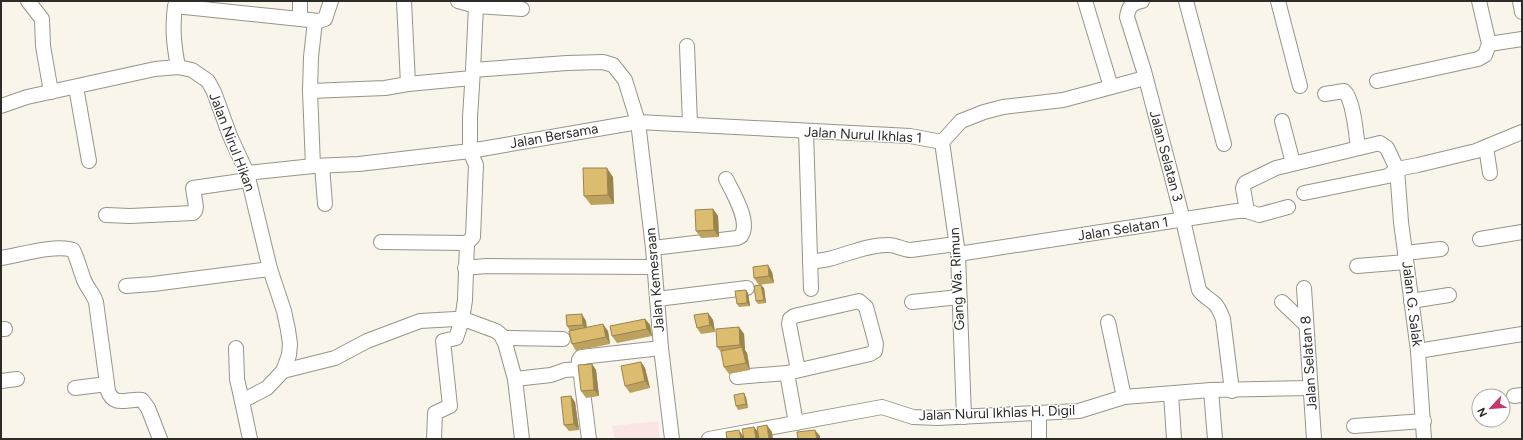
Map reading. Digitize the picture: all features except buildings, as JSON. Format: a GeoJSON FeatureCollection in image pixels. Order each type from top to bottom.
{"type":"FeatureCollection","features":[{"type":"Feature","properties":{"kind":"street"},"geometry":{"type":"LineString","coordinates":[[28,1],[42,19],[43,46],[51,92]]}},
{"type":"Feature","properties":{"kind":"street"},"geometry":{"type":"LineString","coordinates":[[300,1],[300,19]]}},
{"type":"Feature","properties":{"kind":"street"},"geometry":{"type":"LineString","coordinates":[[178,67],[173,41],[172,24],[175,6],[315,21],[325,19],[331,1]]}},
{"type":"Feature","properties":{"kind":"street"},"geometry":{"type":"LineString","coordinates":[[404,1],[408,84]]}},
{"type":"Feature","properties":{"kind":"street"},"geometry":{"type":"LineString","coordinates":[[458,1],[476,6],[522,9]]}},
{"type":"Feature","properties":{"kind":"street"},"geometry":{"type":"LineString","coordinates":[[1085,1],[1111,87]]}},
{"type":"Feature","properties":{"kind":"street","name":"Jalan Selatan 3"},"geometry":{"type":"LineString","coordinates":[[1142,1],[1136,2],[1131,6],[1128,10],[1127,17],[1146,78],[1183,220],[1199,290],[1202,296],[1215,303],[1220,310],[1223,319],[1232,390]]}},
{"type":"Feature","properties":{"kind":"street"},"geometry":{"type":"LineString","coordinates":[[1186,1],[1224,144]]}},
{"type":"Feature","properties":{"kind":"street"},"geometry":{"type":"LineString","coordinates":[[1278,1],[1300,86]]}},
{"type":"Feature","properties":{"kind":"street"},"geometry":{"type":"LineString","coordinates":[[1377,81],[1486,55],[1489,44],[1479,1]]}},
{"type":"Feature","properties":{"kind":"street"},"geometry":{"type":"LineString","coordinates":[[1520,1],[1522,12]]}},
{"type":"Feature","properties":{"kind":"street"},"geometry":{"type":"LineString","coordinates":[[381,242],[467,243],[473,238],[476,165],[470,151],[470,117],[476,6]]}},
{"type":"Feature","properties":{"kind":"street"},"geometry":{"type":"LineString","coordinates":[[315,21],[311,57],[310,91],[318,166],[325,204]]}},
{"type":"Feature","properties":{"kind":"street"},"geometry":{"type":"LineString","coordinates":[[1489,44],[1522,39]]}},
{"type":"Feature","properties":{"kind":"street"},"geometry":{"type":"LineString","coordinates":[[687,46],[690,124]]}},
{"type":"Feature","properties":{"kind":"street","name":"Jalan Kemesraan"},"geometry":{"type":"LineString","coordinates":[[310,91],[385,88],[473,74],[567,63],[603,62],[613,65],[625,80],[638,122],[654,248],[654,267],[661,348],[672,439]]}},
{"type":"Feature","properties":{"kind":"street","name":"Jalan Nirul Hikan"},"geometry":{"type":"LineString","coordinates":[[1,106],[27,97],[76,88],[155,69],[178,67],[192,70],[208,81],[214,92],[247,177],[270,269],[284,311],[290,344],[289,355],[283,371],[267,388],[242,401]]}},
{"type":"Feature","properties":{"kind":"street","name":"Jalan Nurul Ikhlas 1"},"geometry":{"type":"LineString","coordinates":[[638,122],[910,136],[942,142],[961,121],[984,112],[1019,105],[1063,100],[1146,78]]}},
{"type":"Feature","properties":{"kind":"street"},"geometry":{"type":"LineString","coordinates":[[76,88],[89,161]]}},
{"type":"Feature","properties":{"kind":"street"},"geometry":{"type":"LineString","coordinates":[[1325,94],[1344,91],[1347,94],[1351,107],[1358,148]]}},
{"type":"Feature","properties":{"kind":"street"},"geometry":{"type":"LineString","coordinates":[[1282,121],[1293,164]]}},
{"type":"Feature","properties":{"kind":"street","name":"Jalan Bersama"},"geometry":{"type":"LineString","coordinates":[[106,215],[130,216],[193,213],[196,207],[193,188],[247,177],[318,166],[359,164],[470,151],[638,122]]}},
{"type":"Feature","properties":{"kind":"street"},"geometry":{"type":"LineString","coordinates":[[806,131],[811,289]]}},
{"type":"Feature","properties":{"kind":"street"},"geometry":{"type":"LineString","coordinates":[[1304,193],[1388,176],[1398,169],[1468,153],[1522,132]]}},
{"type":"Feature","properties":{"kind":"street","name":"Gang Wa. Rimun"},"geometry":{"type":"LineString","coordinates":[[942,142],[957,249],[964,417]]}},
{"type":"Feature","properties":{"kind":"street"},"geometry":{"type":"LineString","coordinates":[[1247,211],[1243,188],[1245,183],[1276,168],[1380,143],[1387,148],[1398,169]]}},
{"type":"Feature","properties":{"kind":"street"},"geometry":{"type":"LineString","coordinates":[[1486,147],[1490,173]]}},
{"type":"Feature","properties":{"kind":"street","name":"Jalan G. Salak"},"geometry":{"type":"LineString","coordinates":[[1398,169],[1401,222],[1418,351],[1424,421],[1424,439]]}},
{"type":"Feature","properties":{"kind":"street"},"geometry":{"type":"LineString","coordinates":[[654,248],[737,238],[741,236],[744,229],[740,206],[726,179]]}},
{"type":"Feature","properties":{"kind":"street","name":"Jalan Selatan 1"},"geometry":{"type":"LineString","coordinates":[[810,262],[828,259],[881,245],[894,245],[907,250],[957,249],[1183,220],[1237,211],[1247,211],[1260,215],[1288,207]]}},
{"type":"Feature","properties":{"kind":"street"},"geometry":{"type":"LineString","coordinates":[[1480,239],[1522,232]]}},
{"type":"Feature","properties":{"kind":"street"},"geometry":{"type":"LineString","coordinates":[[434,439],[435,413],[450,406],[443,341],[456,338],[462,320],[467,243]]}},
{"type":"Feature","properties":{"kind":"street"},"geometry":{"type":"LineString","coordinates":[[1,258],[63,248],[73,250],[78,259],[86,286],[92,293],[96,302],[108,391],[112,399],[117,401],[142,400],[146,404],[160,439]]}},
{"type":"Feature","properties":{"kind":"street"},"geometry":{"type":"LineString","coordinates":[[1357,266],[1406,258],[1441,249]]}},
{"type":"Feature","properties":{"kind":"street"},"geometry":{"type":"LineString","coordinates":[[465,268],[486,266],[654,267]]}},
{"type":"Feature","properties":{"kind":"street"},"geometry":{"type":"LineString","coordinates":[[126,286],[270,269]]}},
{"type":"Feature","properties":{"kind":"street"},"geometry":{"type":"LineString","coordinates":[[657,298],[747,288]]}},
{"type":"Feature","properties":{"kind":"street","name":"Jalan Selatan 8"},"geometry":{"type":"LineString","coordinates":[[1304,288],[1305,324],[1314,439]]}},
{"type":"Feature","properties":{"kind":"street"},"geometry":{"type":"LineString","coordinates":[[1411,301],[1449,295]]}},
{"type":"Feature","properties":{"kind":"street"},"geometry":{"type":"LineString","coordinates":[[912,302],[959,298]]}},
{"type":"Feature","properties":{"kind":"street"},"geometry":{"type":"LineString","coordinates":[[736,377],[793,372],[870,354],[875,351],[876,344],[866,307],[863,303],[859,301],[794,316],[790,319],[789,324],[793,372],[796,423]]}},
{"type":"Feature","properties":{"kind":"street"},"geometry":{"type":"LineString","coordinates":[[1282,302],[1305,324]]}},
{"type":"Feature","properties":{"kind":"street"},"geometry":{"type":"LineString","coordinates":[[283,371],[335,358],[367,340],[420,321],[462,320],[496,331],[503,338],[509,353],[515,379],[522,439]]}},
{"type":"Feature","properties":{"kind":"street"},"geometry":{"type":"LineString","coordinates":[[1108,322],[1124,397]]}},
{"type":"Feature","properties":{"kind":"street"},"geometry":{"type":"LineString","coordinates":[[1418,351],[1522,334]]}},
{"type":"Feature","properties":{"kind":"street"},"geometry":{"type":"LineString","coordinates":[[503,338],[563,339]]}},
{"type":"Feature","properties":{"kind":"street"},"geometry":{"type":"LineString","coordinates":[[236,348],[237,379],[250,439]]}},
{"type":"Feature","properties":{"kind":"street"},"geometry":{"type":"LineString","coordinates":[[589,439],[580,365],[581,357],[661,348]]}},
{"type":"Feature","properties":{"kind":"street"},"geometry":{"type":"LineString","coordinates":[[515,379],[551,375],[580,365]]}},
{"type":"Feature","properties":{"kind":"street"},"geometry":{"type":"LineString","coordinates":[[1,381],[17,379]]}},
{"type":"Feature","properties":{"kind":"street"},"geometry":{"type":"LineString","coordinates":[[75,388],[107,384]]}},
{"type":"Feature","properties":{"kind":"street","name":"Jalan Nurul Ikhlas H. Digil"},"geometry":{"type":"LineString","coordinates":[[709,439],[882,407],[921,418],[964,417],[1079,411],[1124,397],[1211,390],[1310,388]]}},
{"type":"Feature","properties":{"kind":"street"},"geometry":{"type":"LineString","coordinates":[[1211,390],[1215,439]]}},
{"type":"Feature","properties":{"kind":"street"},"geometry":{"type":"LineString","coordinates":[[1170,394],[1174,439]]}},
{"type":"Feature","properties":{"kind":"street"},"geometry":{"type":"LineString","coordinates":[[1038,413],[1039,439]]}},
{"type":"Feature","properties":{"kind":"street"},"geometry":{"type":"LineString","coordinates":[[1354,426],[1424,421]]}},
{"type":"Feature","properties":{"kind":"shaded area"},"geometry":{"type":"Polygon","coordinates":[[[658,421],[660,439],[615,439],[612,426],[658,421]]]}}]}
